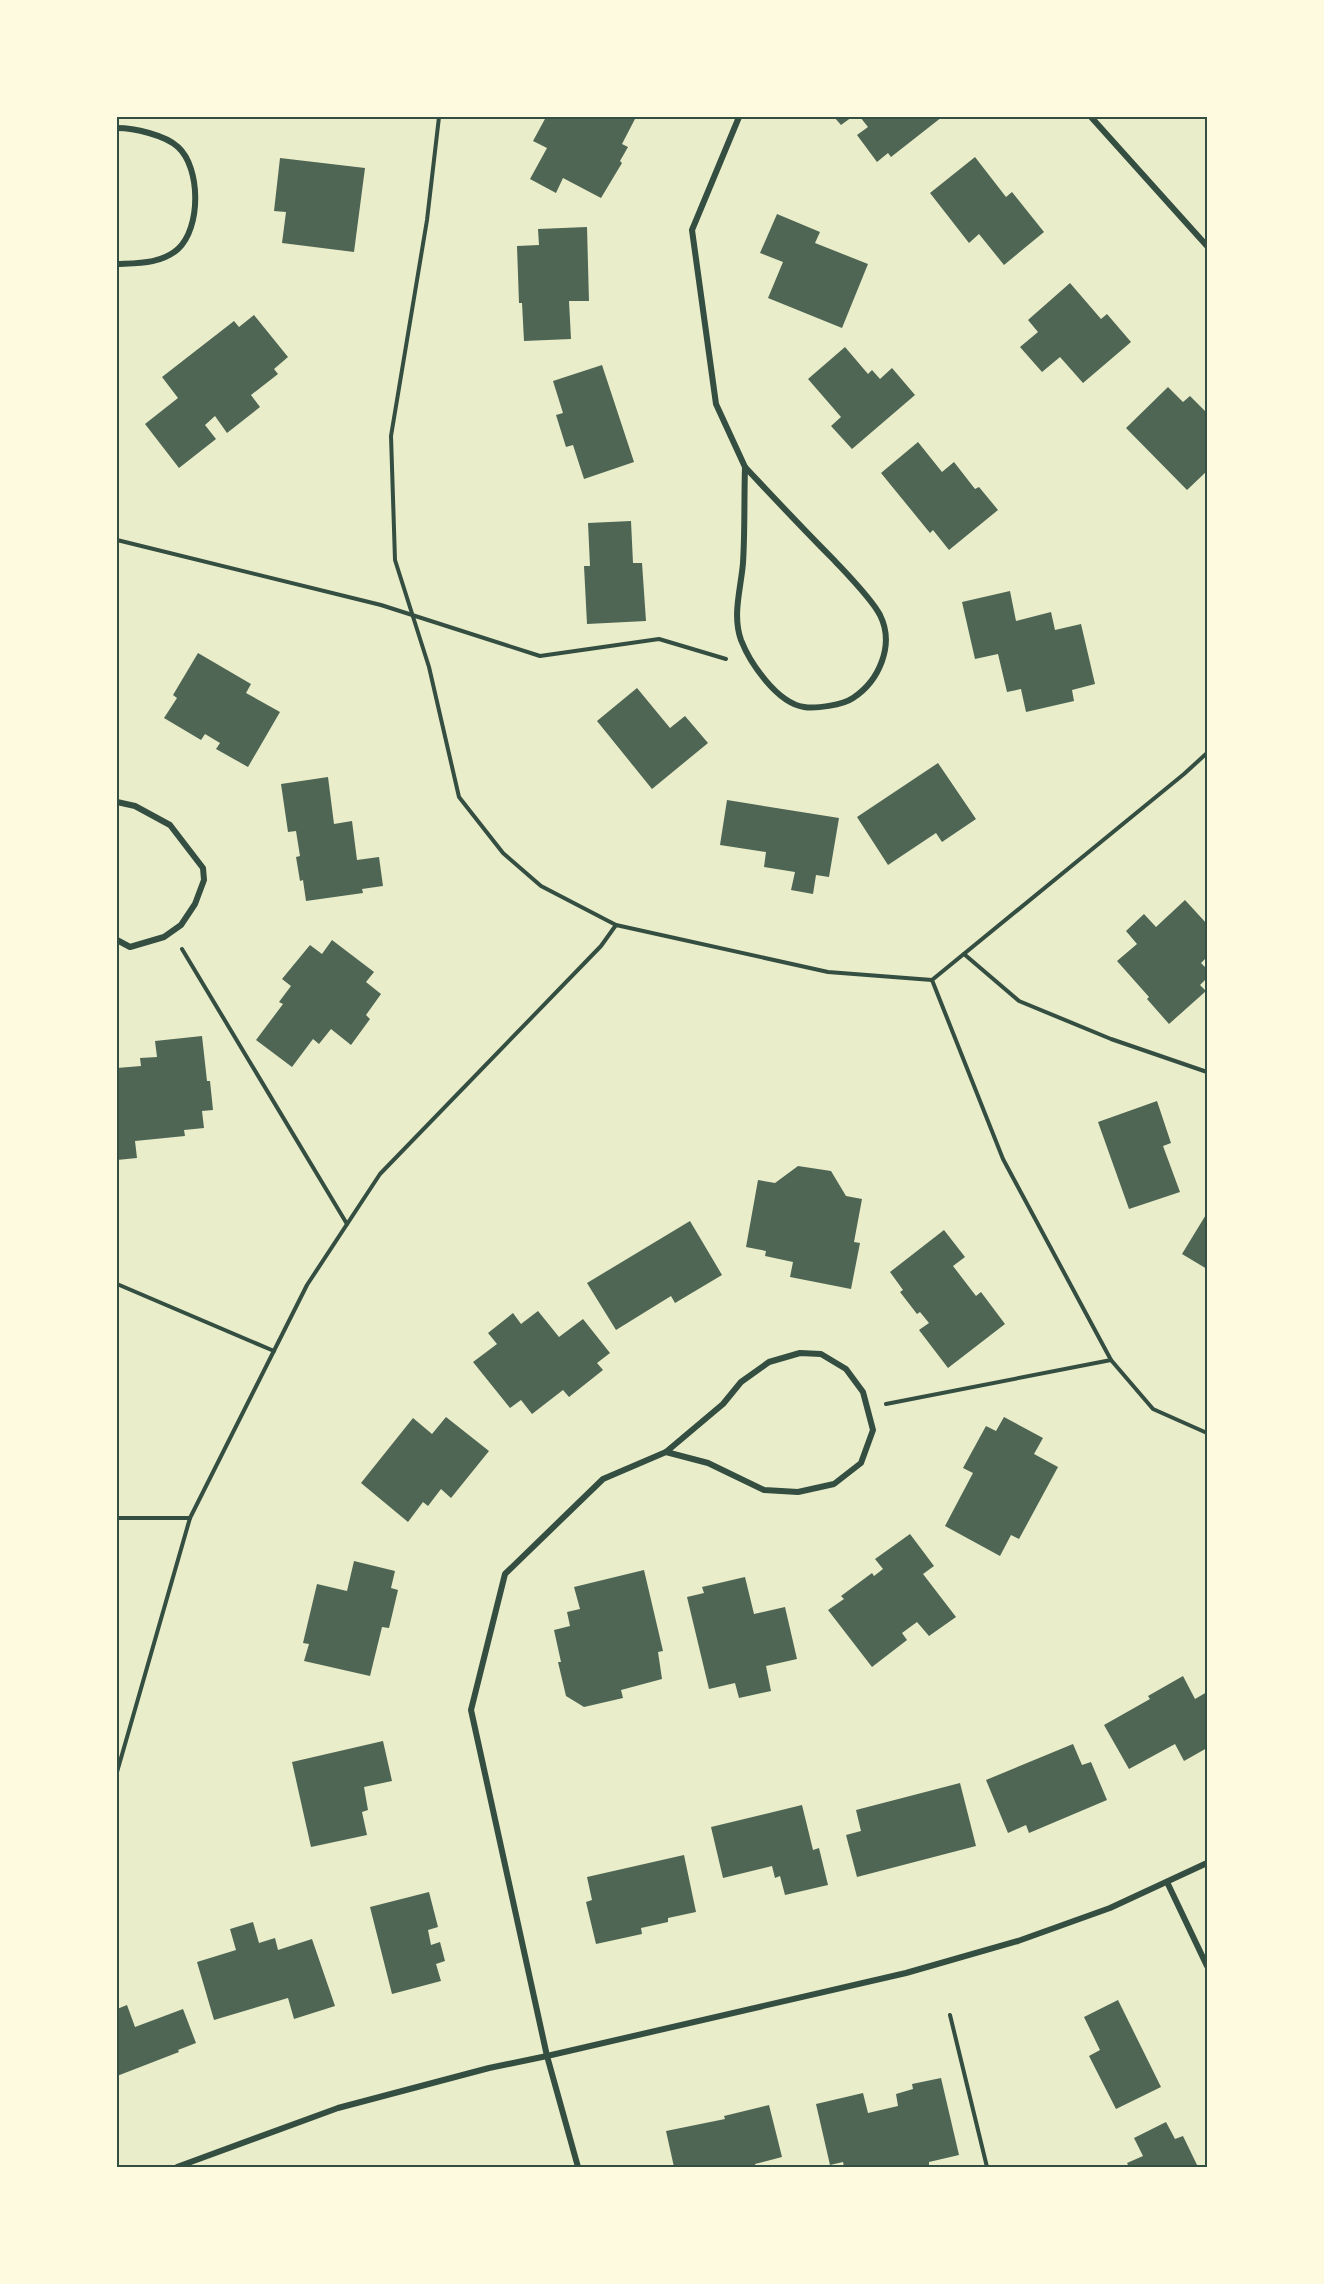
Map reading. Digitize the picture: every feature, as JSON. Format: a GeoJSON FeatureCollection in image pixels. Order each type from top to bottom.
{"type":"FeatureCollection","features":[{"type":"Feature","properties":{"kind":"street"},"geometry":{"type":"LineString","coordinates":[[739,117],[692,230],[716,404],[745,467],[852,579],[880,615],[887,640],[881,664],[867,686],[851,700],[836,705],[803,707],[773,692],[740,639],[737,612],[743,563],[745,467]]}},
{"type":"Feature","properties":{"kind":"street"},"geometry":{"type":"LineString","coordinates":[[1091,117],[1207,246]]}},
{"type":"Feature","properties":{"kind":"street"},"geometry":{"type":"LineString","coordinates":[[117,128],[128,128],[155,135],[177,146],[190,165],[195,201],[188,236],[177,250],[153,262],[117,264]]}},
{"type":"Feature","properties":{"kind":"street"},"geometry":{"type":"LineString","coordinates":[[117,802],[135,806],[170,825],[203,868],[204,880],[195,904],[181,925],[172,932],[164,937],[129,947],[117,940]]}},
{"type":"Feature","properties":{"kind":"street"},"geometry":{"type":"LineString","coordinates":[[578,2167],[547,2056],[471,1710],[505,1574],[603,1479],[666,1452],[723,1404],[741,1382],[769,1362],[800,1353],[821,1354],[846,1369],[863,1392],[873,1430],[861,1463],[834,1484],[798,1492],[764,1490],[708,1463],[666,1452]]}},
{"type":"Feature","properties":{"kind":"street"},"geometry":{"type":"LineString","coordinates":[[177,2167],[338,2108],[489,2068],[906,1973],[1018,1941],[1110,1908],[1207,1863]]}},
{"type":"Feature","properties":{"kind":"street"},"geometry":{"type":"LineString","coordinates":[[1167,1882],[1207,1966]]}},
{"type":"Feature","properties":{"kind":"path"},"geometry":{"type":"LineString","coordinates":[[439,117],[428,220],[391,436],[395,560],[429,667],[459,797],[503,853],[541,886],[616,925],[828,972],[932,980],[1207,753]]}},
{"type":"Feature","properties":{"kind":"path"},"geometry":{"type":"LineString","coordinates":[[117,540],[381,605],[540,656],[659,639],[756,668]]}},
{"type":"Feature","properties":{"kind":"path"},"geometry":{"type":"LineString","coordinates":[[117,1772],[190,1518],[307,1285],[380,1174],[601,946],[616,925]]}},
{"type":"Feature","properties":{"kind":"path"},"geometry":{"type":"LineString","coordinates":[[172,932],[347,1224]]}},
{"type":"Feature","properties":{"kind":"path"},"geometry":{"type":"LineString","coordinates":[[964,954],[1019,1001],[1111,1039],[1207,1072]]}},
{"type":"Feature","properties":{"kind":"path"},"geometry":{"type":"LineString","coordinates":[[932,980],[1003,1159],[1111,1360],[1153,1408],[1207,1432]]}},
{"type":"Feature","properties":{"kind":"path"},"geometry":{"type":"LineString","coordinates":[[117,1284],[274,1351]]}},
{"type":"Feature","properties":{"kind":"path"},"geometry":{"type":"LineString","coordinates":[[867,1408],[1111,1360]]}},
{"type":"Feature","properties":{"kind":"path"},"geometry":{"type":"LineString","coordinates":[[117,1518],[190,1518]]}},
{"type":"Feature","properties":{"kind":"path"},"geometry":{"type":"LineString","coordinates":[[950,2015],[987,2167]]}},
{"type":"Feature","properties":{"kind":"building"},"geometry":{"type":"Polygon","coordinates":[[[546,117],[636,117],[622,144],[628,147],[620,161],[622,163],[601,198],[563,178],[556,193],[530,179],[547,148],[533,141],[546,117]]]}},
{"type":"Feature","properties":{"kind":"building"},"geometry":{"type":"Polygon","coordinates":[[[834,117],[852,117],[841,125],[834,117]]]}},
{"type":"Feature","properties":{"kind":"building"},"geometry":{"type":"Polygon","coordinates":[[[860,117],[942,117],[891,157],[888,153],[877,162],[857,135],[868,127],[860,117]]]}},
{"type":"Feature","properties":{"kind":"building"},"geometry":{"type":"Polygon","coordinates":[[[975,157],[1006,197],[1012,192],[1044,232],[1004,265],[979,234],[969,243],[930,193],[975,157]]]}},
{"type":"Feature","properties":{"kind":"building"},"geometry":{"type":"Polygon","coordinates":[[[280,158],[365,168],[354,252],[282,243],[286,212],[274,211],[280,158]]]}},
{"type":"Feature","properties":{"kind":"building"},"geometry":{"type":"Polygon","coordinates":[[[777,214],[820,232],[815,243],[868,264],[842,328],[768,298],[783,262],[760,253],[777,214]]]}},
{"type":"Feature","properties":{"kind":"building"},"geometry":{"type":"Polygon","coordinates":[[[587,227],[589,301],[569,301],[571,339],[524,341],[522,303],[519,303],[517,246],[539,245],[538,229],[587,227]]]}},
{"type":"Feature","properties":{"kind":"building"},"geometry":{"type":"Polygon","coordinates":[[[1070,283],[1101,319],[1107,314],[1131,342],[1083,383],[1060,357],[1042,372],[1020,347],[1038,332],[1028,320],[1070,283]]]}},
{"type":"Feature","properties":{"kind":"building"},"geometry":{"type":"Polygon","coordinates":[[[254,315],[288,357],[274,369],[278,374],[251,395],[260,407],[227,433],[215,416],[205,425],[216,439],[179,468],[145,424],[178,398],[162,377],[234,321],[239,327],[254,315]]]}},
{"type":"Feature","properties":{"kind":"building"},"geometry":{"type":"Polygon","coordinates":[[[845,347],[868,374],[872,370],[880,379],[892,368],[915,395],[852,449],[831,426],[841,417],[808,379],[845,347]]]}},
{"type":"Feature","properties":{"kind":"building"},"geometry":{"type":"Polygon","coordinates":[[[602,365],[634,462],[584,479],[573,445],[566,447],[556,415],[563,413],[553,381],[602,365]]]}},
{"type":"Feature","properties":{"kind":"building"},"geometry":{"type":"Polygon","coordinates":[[[1168,387],[1183,402],[1190,396],[1207,413],[1207,471],[1187,490],[1126,428],[1168,387]]]}},
{"type":"Feature","properties":{"kind":"building"},"geometry":{"type":"Polygon","coordinates":[[[918,442],[942,472],[954,462],[975,489],[979,487],[998,510],[949,550],[933,530],[930,533],[881,473],[918,442]]]}},
{"type":"Feature","properties":{"kind":"building"},"geometry":{"type":"Polygon","coordinates":[[[631,521],[633,563],[642,563],[646,621],[587,624],[584,566],[590,566],[588,523],[631,521]]]}},
{"type":"Feature","properties":{"kind":"building"},"geometry":{"type":"Polygon","coordinates":[[[1010,591],[1016,621],[1051,612],[1055,630],[1081,624],[1095,684],[1072,690],[1074,701],[1026,712],[1021,689],[1007,692],[998,654],[975,659],[962,602],[1010,591]]]}},
{"type":"Feature","properties":{"kind":"building"},"geometry":{"type":"Polygon","coordinates":[[[198,653],[251,684],[246,693],[280,712],[248,767],[216,749],[220,743],[205,734],[201,740],[164,718],[177,698],[173,695],[198,653]]]}},
{"type":"Feature","properties":{"kind":"building"},"geometry":{"type":"Polygon","coordinates":[[[637,688],[670,728],[685,716],[708,743],[652,789],[597,721],[637,688]]]}},
{"type":"Feature","properties":{"kind":"building"},"geometry":{"type":"Polygon","coordinates":[[[938,763],[976,819],[942,842],[936,833],[888,865],[857,817],[938,763]]]}},
{"type":"Feature","properties":{"kind":"building"},"geometry":{"type":"Polygon","coordinates":[[[328,777],[334,824],[352,821],[357,860],[379,857],[383,886],[362,889],[363,893],[306,901],[296,857],[300,856],[296,831],[288,832],[281,784],[328,777]]]}},
{"type":"Feature","properties":{"kind":"building"},"geometry":{"type":"Polygon","coordinates":[[[727,800],[839,818],[829,877],[816,875],[813,894],[791,890],[795,872],[764,867],[766,852],[720,845],[727,800]]]}},
{"type":"Feature","properties":{"kind":"building"},"geometry":{"type":"Polygon","coordinates":[[[1185,900],[1207,924],[1207,957],[1201,963],[1207,969],[1207,978],[1200,985],[1206,991],[1169,1024],[1117,961],[1137,944],[1126,931],[1144,914],[1156,927],[1185,900]]]}},
{"type":"Feature","properties":{"kind":"building"},"geometry":{"type":"Polygon","coordinates":[[[332,940],[374,972],[366,982],[381,994],[366,1015],[370,1019],[351,1045],[331,1029],[319,1044],[313,1039],[292,1067],[256,1040],[283,1004],[279,1002],[291,986],[282,979],[310,945],[322,954],[332,940]]]}},
{"type":"Feature","properties":{"kind":"building"},"geometry":{"type":"Polygon","coordinates":[[[202,1036],[213,1110],[202,1111],[204,1128],[184,1130],[185,1136],[135,1141],[137,1158],[117,1160],[117,1068],[141,1066],[140,1058],[157,1057],[155,1041],[202,1036]]]}},
{"type":"Feature","properties":{"kind":"building"},"geometry":{"type":"Polygon","coordinates":[[[1157,1101],[1171,1143],[1163,1146],[1180,1192],[1129,1209],[1098,1122],[1157,1101]]]}},
{"type":"Feature","properties":{"kind":"building"},"geometry":{"type":"Polygon","coordinates":[[[798,1166],[831,1171],[846,1196],[862,1199],[854,1242],[860,1243],[851,1289],[790,1277],[793,1262],[765,1256],[766,1251],[746,1247],[758,1180],[775,1183],[798,1166]]]}},
{"type":"Feature","properties":{"kind":"building"},"geometry":{"type":"Polygon","coordinates":[[[1207,1213],[1207,1269],[1182,1254],[1207,1213]]]}},
{"type":"Feature","properties":{"kind":"building"},"geometry":{"type":"Polygon","coordinates":[[[690,1221],[722,1275],[675,1303],[671,1296],[616,1330],[587,1283],[690,1221]]]}},
{"type":"Feature","properties":{"kind":"building"},"geometry":{"type":"Polygon","coordinates":[[[944,1230],[965,1257],[953,1266],[976,1296],[981,1292],[1005,1324],[948,1368],[919,1330],[929,1323],[920,1312],[917,1314],[900,1292],[903,1290],[890,1272],[944,1230]]]}},
{"type":"Feature","properties":{"kind":"building"},"geometry":{"type":"Polygon","coordinates":[[[538,1311],[559,1337],[583,1319],[610,1353],[597,1363],[603,1370],[569,1397],[563,1390],[532,1414],[521,1400],[510,1408],[473,1362],[497,1344],[488,1333],[513,1313],[521,1324],[538,1311]]]}},
{"type":"Feature","properties":{"kind":"building"},"geometry":{"type":"Polygon","coordinates":[[[446,1417],[489,1451],[451,1498],[441,1489],[428,1506],[423,1502],[408,1522],[361,1483],[413,1418],[432,1434],[446,1417]]]}},
{"type":"Feature","properties":{"kind":"building"},"geometry":{"type":"Polygon","coordinates":[[[1004,1417],[1043,1438],[1034,1454],[1058,1467],[1019,1539],[1011,1535],[1000,1556],[945,1526],[973,1473],[963,1468],[986,1426],[996,1431],[1004,1417]]]}},
{"type":"Feature","properties":{"kind":"building"},"geometry":{"type":"Polygon","coordinates":[[[910,1534],[934,1566],[923,1574],[956,1617],[929,1636],[917,1622],[902,1633],[907,1640],[872,1667],[828,1610],[844,1599],[841,1596],[872,1573],[874,1576],[883,1569],[875,1559],[910,1534]]]}},
{"type":"Feature","properties":{"kind":"building"},"geometry":{"type":"Polygon","coordinates":[[[354,1561],[395,1571],[391,1588],[398,1590],[389,1628],[382,1627],[370,1676],[304,1661],[309,1644],[303,1643],[317,1584],[347,1591],[354,1561]]]}},
{"type":"Feature","properties":{"kind":"building"},"geometry":{"type":"Polygon","coordinates":[[[644,1570],[663,1651],[658,1652],[662,1679],[621,1690],[623,1698],[584,1707],[566,1696],[554,1630],[570,1626],[567,1612],[580,1609],[574,1587],[644,1570]]]}},
{"type":"Feature","properties":{"kind":"building"},"geometry":{"type":"Polygon","coordinates":[[[745,1577],[754,1614],[785,1607],[797,1659],[766,1666],[771,1691],[739,1698],[735,1683],[709,1689],[687,1597],[704,1593],[702,1587],[745,1577]]]}},
{"type":"Feature","properties":{"kind":"building"},"geometry":{"type":"Polygon","coordinates":[[[1183,1676],[1195,1699],[1207,1692],[1207,1748],[1184,1761],[1175,1744],[1129,1769],[1104,1725],[1150,1699],[1148,1696],[1183,1676]]]}},
{"type":"Feature","properties":{"kind":"building"},"geometry":{"type":"Polygon","coordinates":[[[383,1741],[392,1781],[364,1787],[368,1810],[362,1812],[367,1835],[311,1847],[292,1762],[383,1741]]]}},
{"type":"Feature","properties":{"kind":"building"},"geometry":{"type":"Polygon","coordinates":[[[1073,1744],[1082,1765],[1091,1762],[1107,1800],[1029,1833],[1026,1825],[1008,1833],[986,1780],[1073,1744]]]}},
{"type":"Feature","properties":{"kind":"building"},"geometry":{"type":"Polygon","coordinates":[[[960,1783],[976,1846],[857,1877],[846,1835],[861,1831],[856,1810],[960,1783]]]}},
{"type":"Feature","properties":{"kind":"building"},"geometry":{"type":"Polygon","coordinates":[[[802,1805],[813,1850],[819,1848],[828,1885],[785,1895],[780,1876],[775,1878],[772,1866],[723,1878],[711,1827],[802,1805]]]}},
{"type":"Feature","properties":{"kind":"building"},"geometry":{"type":"Polygon","coordinates":[[[684,1855],[696,1912],[668,1918],[668,1922],[641,1928],[642,1934],[596,1944],[586,1902],[592,1900],[587,1877],[684,1855]]]}},
{"type":"Feature","properties":{"kind":"building"},"geometry":{"type":"Polygon","coordinates":[[[429,1892],[438,1927],[428,1930],[431,1945],[440,1942],[445,1961],[436,1964],[441,1981],[392,1994],[370,1907],[429,1892]]]}},
{"type":"Feature","properties":{"kind":"building"},"geometry":{"type":"Polygon","coordinates":[[[253,1922],[259,1943],[275,1938],[278,1950],[312,1939],[335,2006],[294,2019],[288,1998],[214,2020],[197,1962],[236,1950],[230,1929],[253,1922]]]}},
{"type":"Feature","properties":{"kind":"building"},"geometry":{"type":"Polygon","coordinates":[[[1118,2000],[1161,2087],[1116,2109],[1089,2056],[1100,2050],[1084,2017],[1118,2000]]]}},
{"type":"Feature","properties":{"kind":"building"},"geometry":{"type":"Polygon","coordinates":[[[127,2005],[135,2027],[183,2009],[196,2043],[117,2076],[117,2009],[127,2005]]]}},
{"type":"Feature","properties":{"kind":"building"},"geometry":{"type":"Polygon","coordinates":[[[941,2078],[959,2155],[929,2162],[929,2165],[923,2167],[844,2167],[843,2162],[830,2165],[816,2104],[863,2093],[868,2113],[898,2106],[896,2094],[913,2089],[912,2084],[941,2078]]]}},
{"type":"Feature","properties":{"kind":"building"},"geometry":{"type":"Polygon","coordinates":[[[769,2105],[782,2157],[755,2164],[756,2167],[674,2167],[666,2131],[725,2119],[724,2116],[769,2105]]]}},
{"type":"Feature","properties":{"kind":"building"},"geometry":{"type":"Polygon","coordinates":[[[1166,2122],[1175,2139],[1183,2136],[1198,2167],[1129,2167],[1127,2163],[1143,2156],[1134,2138],[1166,2122]]]}}]}
